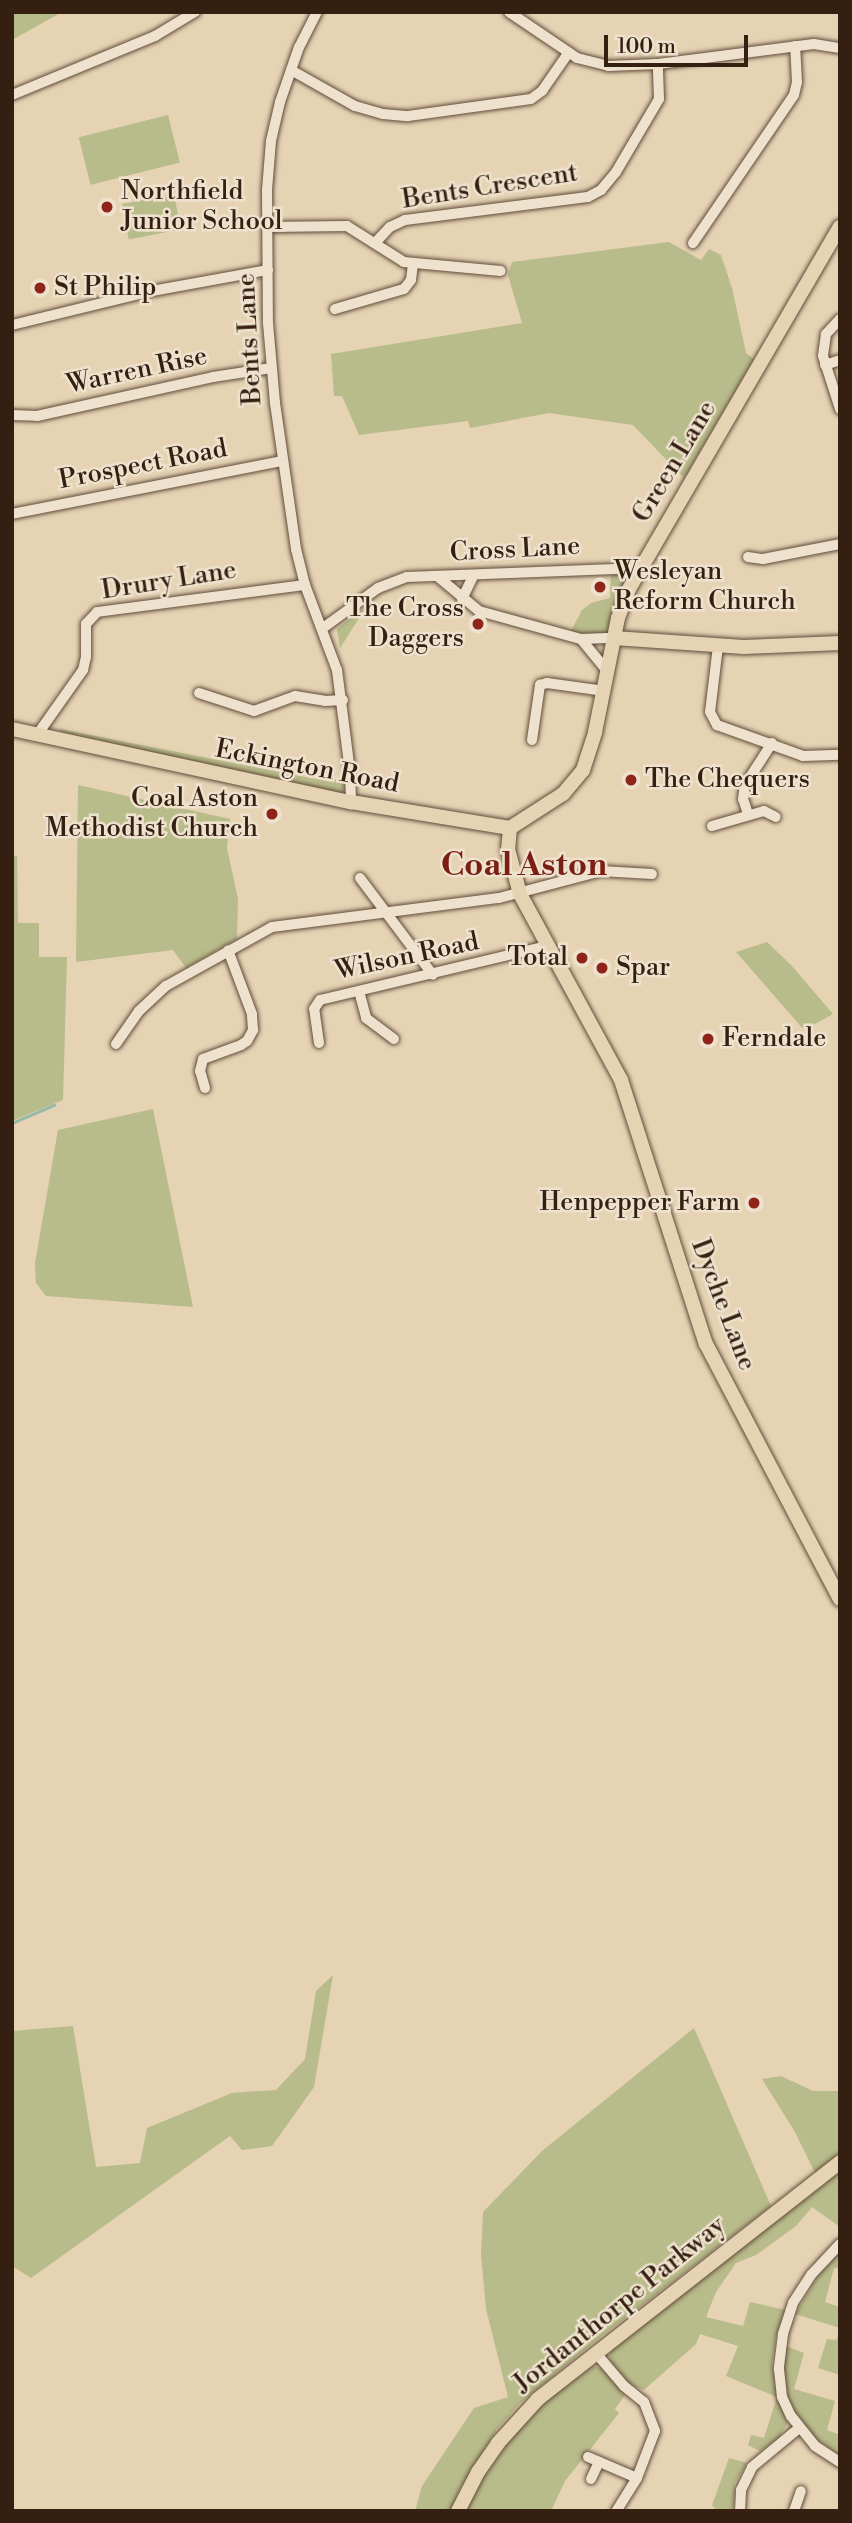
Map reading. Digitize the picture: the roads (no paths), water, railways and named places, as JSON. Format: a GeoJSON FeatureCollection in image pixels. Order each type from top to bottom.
{"type":"FeatureCollection","features":[{"type":"Feature","properties":{"kind":"main road","name":"Green Lane"},"geometry":{"type":"LineString","coordinates":[[510,828],[563,794],[578,777],[592,747],[624,601],[640,568],[840,227]]}},
{"type":"Feature","properties":{"kind":"main road"},"geometry":{"type":"LineString","coordinates":[[614,638],[718,646],[785,647],[840,643]]}},
{"type":"Feature","properties":{"kind":"main road","name":"Eckington Road"},"geometry":{"type":"LineString","coordinates":[[12,729],[351,802],[510,828]]}},
{"type":"Feature","properties":{"kind":"main road","name":"Dyche Lane"},"geometry":{"type":"LineString","coordinates":[[510,828],[508,849],[520,894],[621,1080],[706,1344],[840,1599]]}},
{"type":"Feature","properties":{"kind":"main road","name":"Jordanthorpe Parkway"},"geometry":{"type":"LineString","coordinates":[[458,2511],[478,2472],[515,2422],[595,2352],[840,2162]]}},
{"type":"Feature","properties":{"kind":"street"},"geometry":{"type":"LineString","coordinates":[[12,95],[155,36],[195,12]]}},
{"type":"Feature","properties":{"kind":"street","name":"Bents Lane"},"geometry":{"type":"LineString","coordinates":[[317,12],[291,69],[271,141],[267,227],[271,368],[296,549],[305,585],[334,656],[342,700],[351,802]]}},
{"type":"Feature","properties":{"kind":"street"},"geometry":{"type":"LineString","coordinates":[[509,12],[586,62],[608,66],[659,64],[795,46],[827,44],[840,48]]}},
{"type":"Feature","properties":{"kind":"street"},"geometry":{"type":"LineString","coordinates":[[693,243],[794,95],[797,82],[795,46]]}},
{"type":"Feature","properties":{"kind":"street"},"geometry":{"type":"LineString","coordinates":[[291,69],[355,106],[383,114],[408,116],[531,99],[542,91],[569,52]]}},
{"type":"Feature","properties":{"kind":"street","name":"Bents Crescent"},"geometry":{"type":"LineString","coordinates":[[375,243],[390,227],[405,220],[587,197],[601,190],[616,172],[659,99],[659,64]]}},
{"type":"Feature","properties":{"kind":"street"},"geometry":{"type":"LineString","coordinates":[[267,227],[347,226],[413,264],[501,271]]}},
{"type":"Feature","properties":{"kind":"street"},"geometry":{"type":"LineString","coordinates":[[335,309],[404,289],[411,280],[413,264]]}},
{"type":"Feature","properties":{"kind":"street"},"geometry":{"type":"LineString","coordinates":[[12,325],[141,293],[268,270]]}},
{"type":"Feature","properties":{"kind":"street"},"geometry":{"type":"LineString","coordinates":[[839,404],[825,365],[826,334],[840,319]]}},
{"type":"Feature","properties":{"kind":"street"},"geometry":{"type":"LineString","coordinates":[[825,365],[840,360]]}},
{"type":"Feature","properties":{"kind":"street","name":"Warren Rise"},"geometry":{"type":"LineString","coordinates":[[12,415],[37,416],[213,377],[271,368]]}},
{"type":"Feature","properties":{"kind":"street","name":"Prospect Road"},"geometry":{"type":"LineString","coordinates":[[12,514],[283,461]]}},
{"type":"Feature","properties":{"kind":"street"},"geometry":{"type":"LineString","coordinates":[[748,556],[763,559],[840,544]]}},
{"type":"Feature","properties":{"kind":"street","name":"Cross Lane"},"geometry":{"type":"LineString","coordinates":[[323,628],[392,581],[407,577],[472,576],[559,569],[640,568]]}},
{"type":"Feature","properties":{"kind":"street"},"geometry":{"type":"LineString","coordinates":[[437,576],[462,599],[486,614],[580,639],[614,638]]}},
{"type":"Feature","properties":{"kind":"street"},"geometry":{"type":"LineString","coordinates":[[462,599],[472,576]]}},
{"type":"Feature","properties":{"kind":"street","name":"Drury Lane"},"geometry":{"type":"LineString","coordinates":[[37,735],[83,670],[86,657],[86,624],[97,612],[305,585]]}},
{"type":"Feature","properties":{"kind":"street"},"geometry":{"type":"LineString","coordinates":[[580,639],[608,672]]}},
{"type":"Feature","properties":{"kind":"street"},"geometry":{"type":"LineString","coordinates":[[718,646],[712,719],[724,730],[772,743],[803,756],[840,755]]}},
{"type":"Feature","properties":{"kind":"street"},"geometry":{"type":"LineString","coordinates":[[532,740],[534,710],[540,685],[547,683],[604,691]]}},
{"type":"Feature","properties":{"kind":"street"},"geometry":{"type":"LineString","coordinates":[[200,692],[217,694],[254,711],[295,696],[342,700]]}},
{"type":"Feature","properties":{"kind":"street"},"geometry":{"type":"LineString","coordinates":[[748,814],[743,799],[745,785],[772,743]]}},
{"type":"Feature","properties":{"kind":"street"},"geometry":{"type":"LineString","coordinates":[[712,825],[764,811],[776,817]]}},
{"type":"Feature","properties":{"kind":"street"},"geometry":{"type":"LineString","coordinates":[[116,1044],[152,998],[228,950],[272,928],[520,894],[583,874],[652,874]]}},
{"type":"Feature","properties":{"kind":"street"},"geometry":{"type":"LineString","coordinates":[[360,878],[433,975]]}},
{"type":"Feature","properties":{"kind":"street","name":"Wilson Road"},"geometry":{"type":"LineString","coordinates":[[319,1043],[316,1002],[547,946]]}},
{"type":"Feature","properties":{"kind":"street"},"geometry":{"type":"LineString","coordinates":[[205,1088],[200,1070],[203,1059],[241,1045],[247,1041],[253,1030],[252,1014],[228,950]]}},
{"type":"Feature","properties":{"kind":"street"},"geometry":{"type":"LineString","coordinates":[[359,991],[366,1018],[394,1039]]}},
{"type":"Feature","properties":{"kind":"street"},"geometry":{"type":"LineString","coordinates":[[840,2245],[803,2287],[789,2313],[783,2334],[779,2381],[785,2405],[799,2428],[815,2446],[840,2462]]}},
{"type":"Feature","properties":{"kind":"street"},"geometry":{"type":"LineString","coordinates":[[595,2352],[624,2386],[644,2402],[654,2423],[654,2441],[638,2478],[616,2511]]}},
{"type":"Feature","properties":{"kind":"street"},"geometry":{"type":"LineString","coordinates":[[740,2511],[741,2490],[752,2467],[799,2428]]}},
{"type":"Feature","properties":{"kind":"street"},"geometry":{"type":"LineString","coordinates":[[591,2479],[594,2459],[638,2478]]}},
{"type":"Feature","properties":{"kind":"street"},"geometry":{"type":"LineString","coordinates":[[794,2511],[801,2491]]}},
{"type":"Feature","properties":{"kind":"waterway"},"geometry":{"type":"LineString","coordinates":[[12,1123],[54,1105]]}},
{"type":"Feature","properties":{"kind":"place","name":"Northfield Junior School"},"geometry":{"type":"Point","coordinates":[107,207]}},
{"type":"Feature","properties":{"kind":"place","name":"St Philip"},"geometry":{"type":"Point","coordinates":[40,288]}},
{"type":"Feature","properties":{"kind":"place","name":"Wesleyan Reform Church"},"geometry":{"type":"Point","coordinates":[600,587]}},
{"type":"Feature","properties":{"kind":"place","name":"The Cross Daggers"},"geometry":{"type":"Point","coordinates":[478,624]}},
{"type":"Feature","properties":{"kind":"place","name":"The Chequers"},"geometry":{"type":"Point","coordinates":[631,780]}},
{"type":"Feature","properties":{"kind":"place","name":"Coal Aston Methodist Church"},"geometry":{"type":"Point","coordinates":[272,814]}},
{"type":"Feature","properties":{"kind":"place","name":"Total"},"geometry":{"type":"Point","coordinates":[582,958]}},
{"type":"Feature","properties":{"kind":"place","name":"Spar"},"geometry":{"type":"Point","coordinates":[602,968]}},
{"type":"Feature","properties":{"kind":"place","name":"Ferndale"},"geometry":{"type":"Point","coordinates":[708,1039]}},
{"type":"Feature","properties":{"kind":"place","name":"Henpepper Farm"},"geometry":{"type":"Point","coordinates":[754,1203]}},
{"type":"Feature","properties":{"kind":"district","name":"Coal Aston"},"geometry":{"type":"Point","coordinates":[524,866]}}]}
